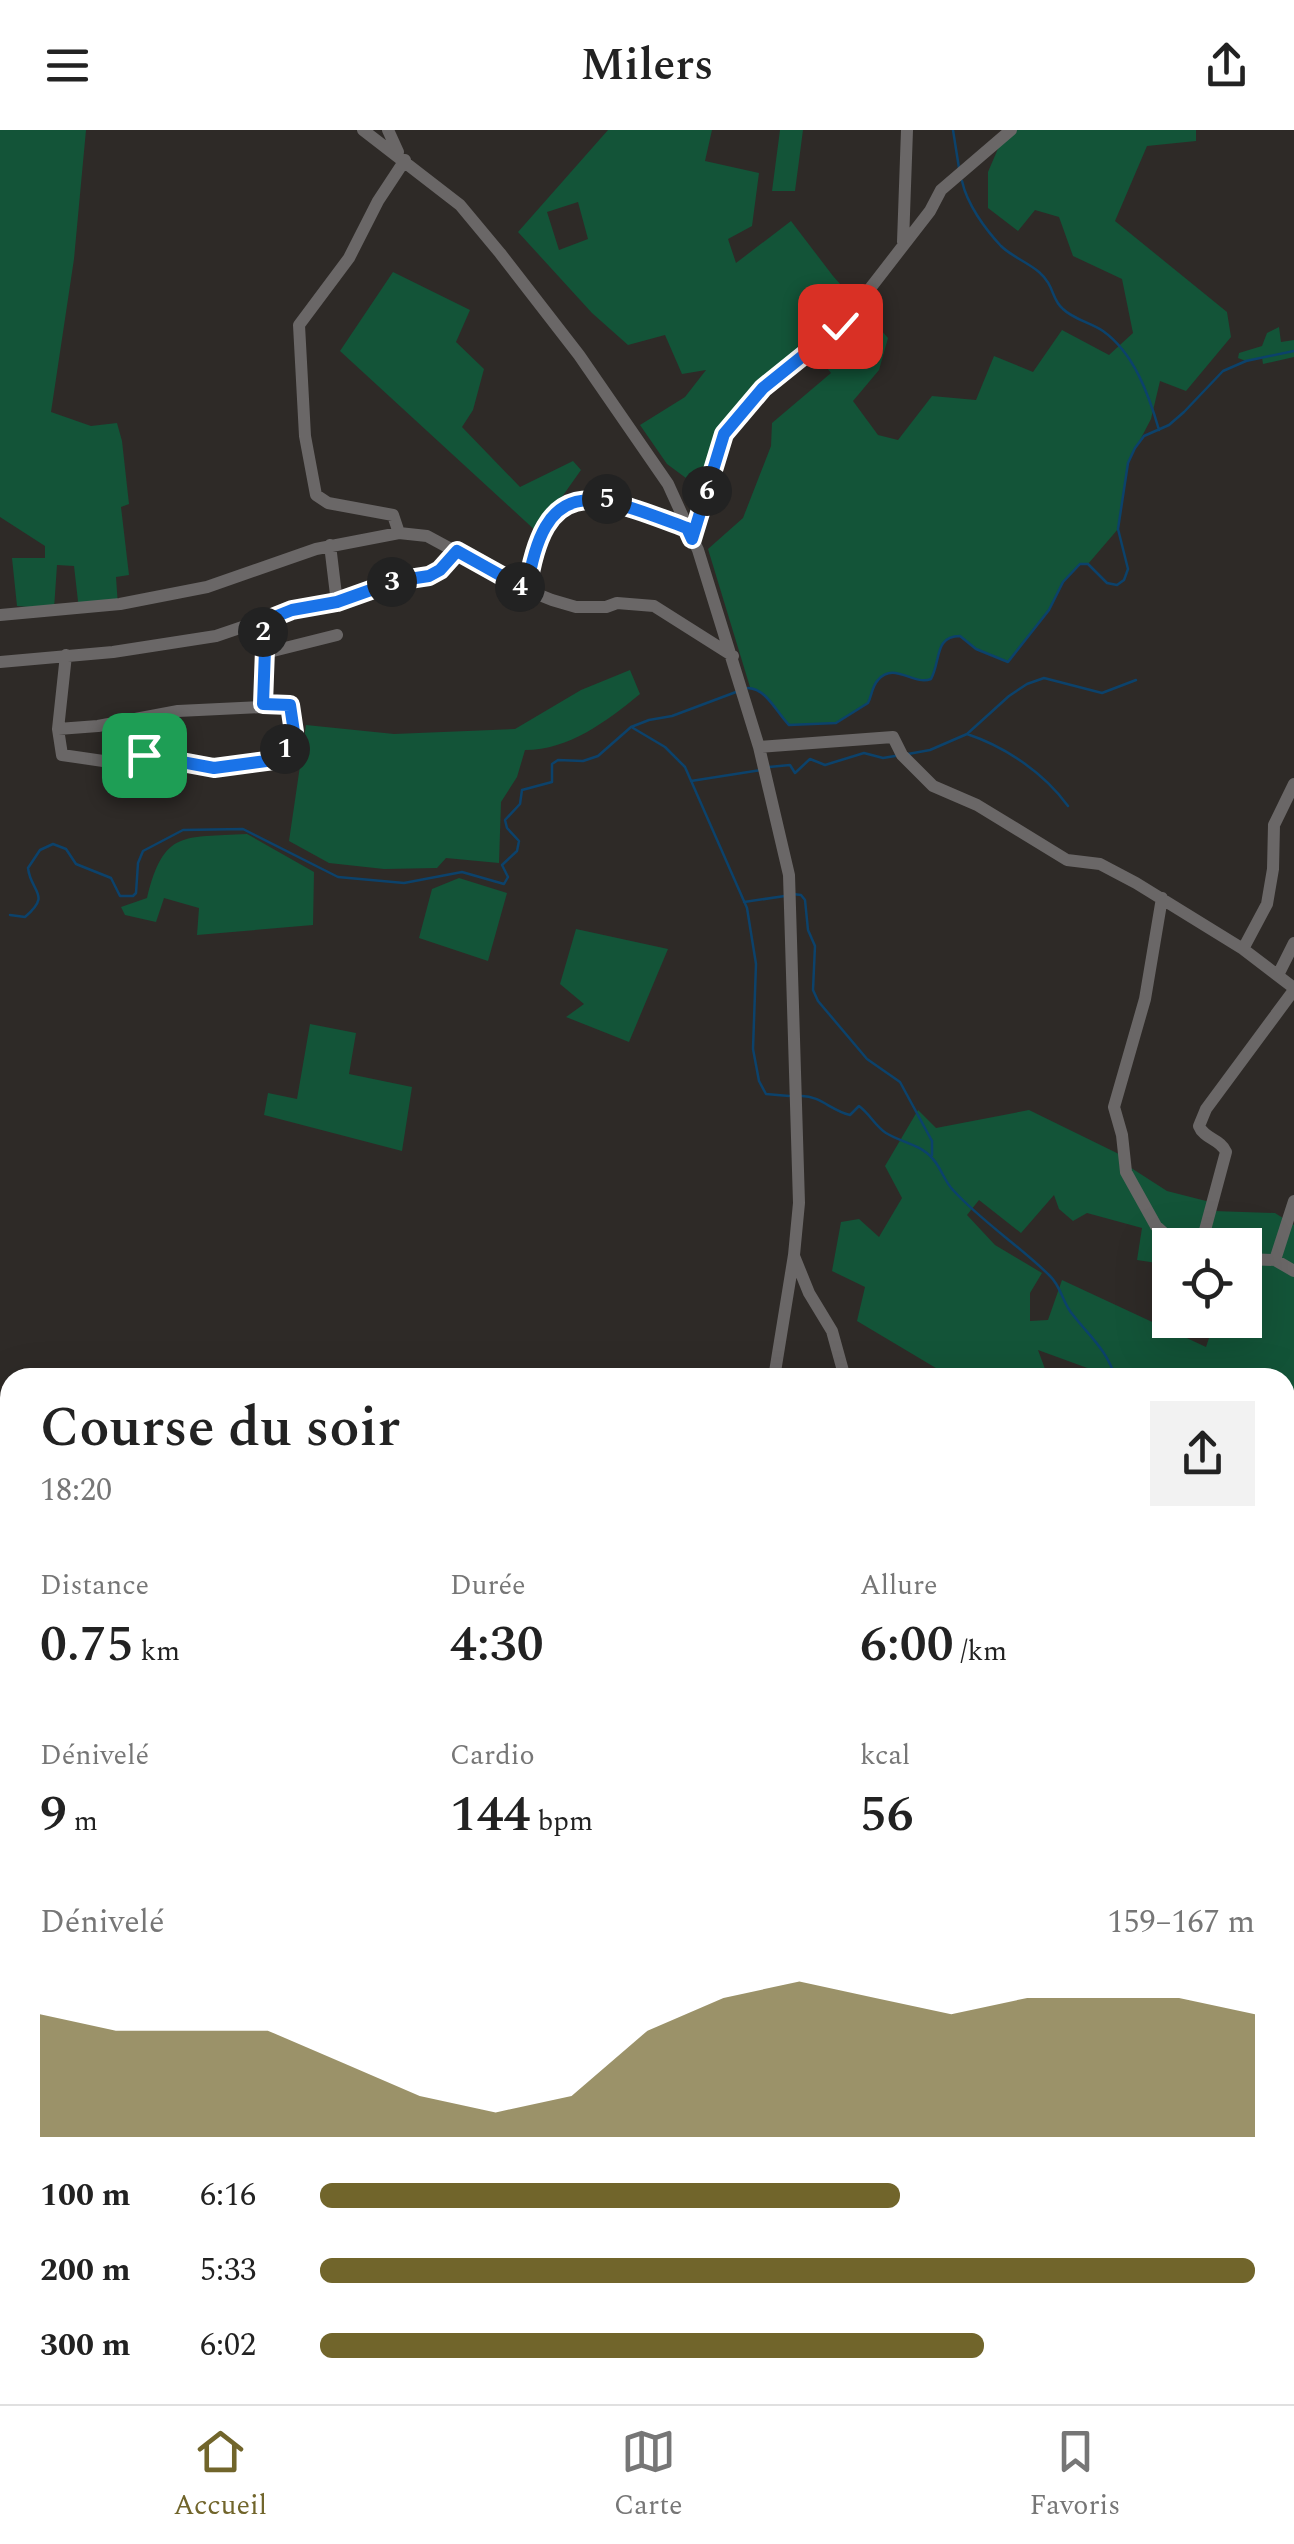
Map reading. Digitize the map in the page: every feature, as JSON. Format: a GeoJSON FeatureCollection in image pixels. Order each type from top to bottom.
{"type":"FeatureCollection","features":[{"type":"Feature","properties":{"kind":"street"},"geometry":{"type":"LineString","coordinates":[[364,130],[460,205],[579,355],[668,484],[733,656],[760,747],[789,875],[799,1203],[776,1368]]}},
{"type":"Feature","properties":{"kind":"street"},"geometry":{"type":"LineString","coordinates":[[388,130],[402,157]]}},
{"type":"Feature","properties":{"kind":"street"},"geometry":{"type":"LineString","coordinates":[[903,244],[907,130]]}},
{"type":"Feature","properties":{"kind":"street"},"geometry":{"type":"LineString","coordinates":[[690,534],[724,434],[763,388],[840,326],[930,211],[941,190],[1011,130]]}},
{"type":"Feature","properties":{"kind":"street"},"geometry":{"type":"LineString","coordinates":[[399,533],[392,515],[328,504],[316,494],[305,436],[299,325],[350,258],[402,157]]}},
{"type":"Feature","properties":{"kind":"street"},"geometry":{"type":"LineString","coordinates":[[527,590],[536,541],[561,507],[607,499],[690,534]]}},
{"type":"Feature","properties":{"kind":"street"},"geometry":{"type":"LineString","coordinates":[[0,615],[120,604],[207,587],[330,546],[399,533],[427,536],[527,590],[576,607],[636,603],[654,606],[733,656]]}},
{"type":"Feature","properties":{"kind":"street"},"geometry":{"type":"LineString","coordinates":[[330,546],[337,602]]}},
{"type":"Feature","properties":{"kind":"street"},"geometry":{"type":"LineString","coordinates":[[0,662],[162,646],[216,636],[292,610],[337,602],[396,581],[429,576],[457,551]]}},
{"type":"Feature","properties":{"kind":"street"},"geometry":{"type":"LineString","coordinates":[[58,728],[98,726],[178,711],[259,709],[263,704],[265,654],[262,622]]}},
{"type":"Feature","properties":{"kind":"street"},"geometry":{"type":"LineString","coordinates":[[265,654],[337,635]]}},
{"type":"Feature","properties":{"kind":"street"},"geometry":{"type":"LineString","coordinates":[[66,654],[58,728],[62,755],[110,762],[158,756],[214,768],[274,760],[292,742],[290,705],[263,704]]}},
{"type":"Feature","properties":{"kind":"street"},"geometry":{"type":"LineString","coordinates":[[760,747],[893,738],[902,755],[933,786],[977,805],[1067,860],[1100,864],[1162,898],[1243,949],[1294,989],[1206,1109],[1199,1126],[1226,1152],[1206,1228]]}},
{"type":"Feature","properties":{"kind":"street"},"geometry":{"type":"LineString","coordinates":[[1243,949],[1267,904],[1274,825],[1294,784]]}},
{"type":"Feature","properties":{"kind":"street"},"geometry":{"type":"LineString","coordinates":[[1158,1228],[1126,1172],[1114,1107],[1145,999],[1162,898]]}},
{"type":"Feature","properties":{"kind":"street"},"geometry":{"type":"LineString","coordinates":[[1278,976],[1294,943]]}},
{"type":"Feature","properties":{"kind":"street"},"geometry":{"type":"LineString","coordinates":[[1275,1260],[1294,1201]]}},
{"type":"Feature","properties":{"kind":"street"},"geometry":{"type":"LineString","coordinates":[[794,1255],[832,1331],[842,1368]]}},
{"type":"Feature","properties":{"kind":"street"},"geometry":{"type":"LineString","coordinates":[[1262,1260],[1275,1260],[1294,1270]]}},
{"type":"Feature","properties":{"kind":"green space"},"geometry":{"type":"Polygon","coordinates":[[[0,130],[86,130],[74,259],[51,412],[91,426],[117,423],[129,504],[121,507],[129,575],[116,577],[118,606],[79,610],[74,566],[57,565],[54,609],[17,606],[12,558],[45,558],[45,546],[0,517],[0,130]]]}},
{"type":"Feature","properties":{"kind":"green space"},"geometry":{"type":"Polygon","coordinates":[[[608,130],[712,130],[705,161],[759,173],[752,226],[728,239],[736,263],[791,221],[888,338],[879,370],[853,401],[878,435],[898,440],[932,396],[976,400],[994,356],[1033,372],[1062,330],[1109,355],[1133,333],[1122,279],[1073,256],[1059,217],[1035,210],[1018,231],[988,208],[988,172],[1006,130],[1196,130],[1196,141],[1147,146],[1115,221],[1227,312],[1231,337],[1186,391],[1160,381],[1151,419],[1128,463],[1118,529],[1088,564],[1080,565],[1063,582],[1049,610],[1008,662],[976,649],[960,636],[952,637],[942,645],[931,679],[890,673],[874,685],[868,703],[836,723],[789,725],[764,694],[750,687],[708,549],[743,518],[771,446],[772,423],[831,373],[811,348],[763,392],[694,484],[667,464],[640,425],[685,397],[706,370],[682,374],[665,335],[628,345],[592,313],[518,232],[608,130]],[[578,202],[547,212],[559,250],[588,239],[578,202]]]}},
{"type":"Feature","properties":{"kind":"green space"},"geometry":{"type":"Polygon","coordinates":[[[780,130],[803,130],[795,191],[772,191],[780,130]]]}},
{"type":"Feature","properties":{"kind":"green space"},"geometry":{"type":"Polygon","coordinates":[[[393,272],[470,310],[456,342],[484,369],[473,410],[462,427],[520,487],[573,461],[581,470],[537,532],[340,351],[393,272]]]}},
{"type":"Feature","properties":{"kind":"green space"},"geometry":{"type":"Polygon","coordinates":[[[1279,327],[1281,342],[1294,340],[1294,357],[1263,364],[1262,357],[1246,361],[1238,358],[1239,353],[1262,346],[1267,333],[1279,327]]]}},
{"type":"Feature","properties":{"kind":"green space"},"geometry":{"type":"Polygon","coordinates":[[[630,670],[640,694],[614,714],[572,739],[525,750],[517,777],[501,802],[499,863],[446,858],[437,868],[384,869],[329,863],[289,841],[306,725],[394,734],[515,729],[581,690],[630,670]]]}},
{"type":"Feature","properties":{"kind":"green space"},"geometry":{"type":"Polygon","coordinates":[[[247,834],[314,872],[313,925],[197,935],[199,908],[164,898],[156,922],[125,915],[121,907],[147,898],[169,848],[192,838],[247,834]]]}},
{"type":"Feature","properties":{"kind":"green space"},"geometry":{"type":"Polygon","coordinates":[[[459,878],[507,893],[488,961],[419,938],[432,889],[459,878]]]}},
{"type":"Feature","properties":{"kind":"green space"},"geometry":{"type":"Polygon","coordinates":[[[576,929],[668,949],[629,1042],[566,1017],[584,1004],[560,984],[576,929]]]}},
{"type":"Feature","properties":{"kind":"green space"},"geometry":{"type":"Polygon","coordinates":[[[310,1024],[356,1033],[349,1074],[412,1087],[402,1151],[264,1115],[268,1093],[297,1099],[310,1024]]]}},
{"type":"Feature","properties":{"kind":"green space"},"geometry":{"type":"Polygon","coordinates":[[[918,1110],[936,1128],[1029,1110],[1125,1157],[1125,1164],[1167,1191],[1210,1202],[1214,1211],[1275,1213],[1294,1225],[1294,1368],[1087,1368],[1038,1350],[1045,1368],[936,1368],[857,1321],[865,1287],[832,1271],[841,1222],[859,1219],[879,1237],[902,1198],[885,1166],[918,1110]],[[1054,1195],[1021,1233],[979,1200],[967,1215],[995,1245],[1042,1273],[1030,1293],[1030,1321],[1048,1320],[1062,1280],[1152,1322],[1152,1338],[1187,1338],[1206,1347],[1209,1338],[1262,1338],[1262,1228],[1152,1228],[1152,1262],[1137,1260],[1142,1228],[1087,1213],[1073,1221],[1059,1209],[1054,1195]]]}},
{"type":"Feature","properties":{"kind":"waterway"},"geometry":{"type":"LineString","coordinates":[[953,130],[959,168]]}},
{"type":"Feature","properties":{"kind":"waterway"},"geometry":{"type":"LineString","coordinates":[[962,181],[977,216],[1001,246],[1044,277],[1063,309],[1103,331],[1123,351],[1145,389],[1159,430]]}},
{"type":"Feature","properties":{"kind":"waterway"},"geometry":{"type":"LineString","coordinates":[[748,688],[766,697],[789,725],[836,723],[868,703],[874,685],[884,675],[897,673],[931,679],[942,645],[952,637],[960,636],[976,649],[1008,662],[1049,610],[1063,582],[1080,564],[1088,564],[1107,583],[1117,585],[1124,580],[1128,569],[1118,529],[1128,463],[1144,436],[1169,425],[1223,371],[1246,361],[1294,351]]}},
{"type":"Feature","properties":{"kind":"waterway"},"geometry":{"type":"LineString","coordinates":[[967,734],[1009,696],[1044,678],[1102,693],[1136,680]]}},
{"type":"Feature","properties":{"kind":"waterway"},"geometry":{"type":"LineString","coordinates":[[10,915],[25,917],[37,903],[38,893],[28,868],[40,850],[53,844],[66,849],[76,864],[111,878],[120,896],[133,896],[143,851],[183,830],[243,829],[338,877],[404,883],[462,872],[504,884],[508,877],[502,865],[517,851],[519,841],[505,820],[520,804],[522,790],[552,782],[552,764],[598,756],[631,727],[736,692]]}},
{"type":"Feature","properties":{"kind":"waterway"},"geometry":{"type":"LineString","coordinates":[[633,728],[665,747],[685,767],[747,908],[756,964],[753,1049],[759,1081],[766,1094],[789,1096]]}},
{"type":"Feature","properties":{"kind":"waterway"},"geometry":{"type":"LineString","coordinates":[[908,754],[930,750],[967,734],[1023,762],[1068,806]]}},
{"type":"Feature","properties":{"kind":"waterway"},"geometry":{"type":"LineString","coordinates":[[769,767],[790,765],[795,773],[810,759],[825,765],[864,753],[883,758],[895,756]]}},
{"type":"Feature","properties":{"kind":"waterway"},"geometry":{"type":"LineString","coordinates":[[691,781],[761,770]]}},
{"type":"Feature","properties":{"kind":"waterway"},"geometry":{"type":"LineString","coordinates":[[793,894],[805,900],[808,930],[815,946],[813,990],[818,1001],[867,1059],[900,1082],[932,1141],[932,1155]]}},
{"type":"Feature","properties":{"kind":"waterway"},"geometry":{"type":"LineString","coordinates":[[744,902],[785,896]]}},
{"type":"Feature","properties":{"kind":"waterway"},"geometry":{"type":"LineString","coordinates":[[802,1096],[850,1115],[859,1106],[886,1133],[927,1153],[964,1201],[1054,1280],[1070,1311],[1112,1368]]}},
{"type":"Feature","properties":{"kind":"route"},"geometry":{"type":"LineString","coordinates":[[144,755],[214,768],[274,760],[292,742],[294,732],[290,705],[263,704],[262,622],[292,610],[337,602],[396,581],[429,576],[457,551],[527,590],[536,541],[546,525],[561,507],[584,501],[607,499],[637,509],[687,528],[692,539],[724,434],[763,388],[840,326]]}}]}
